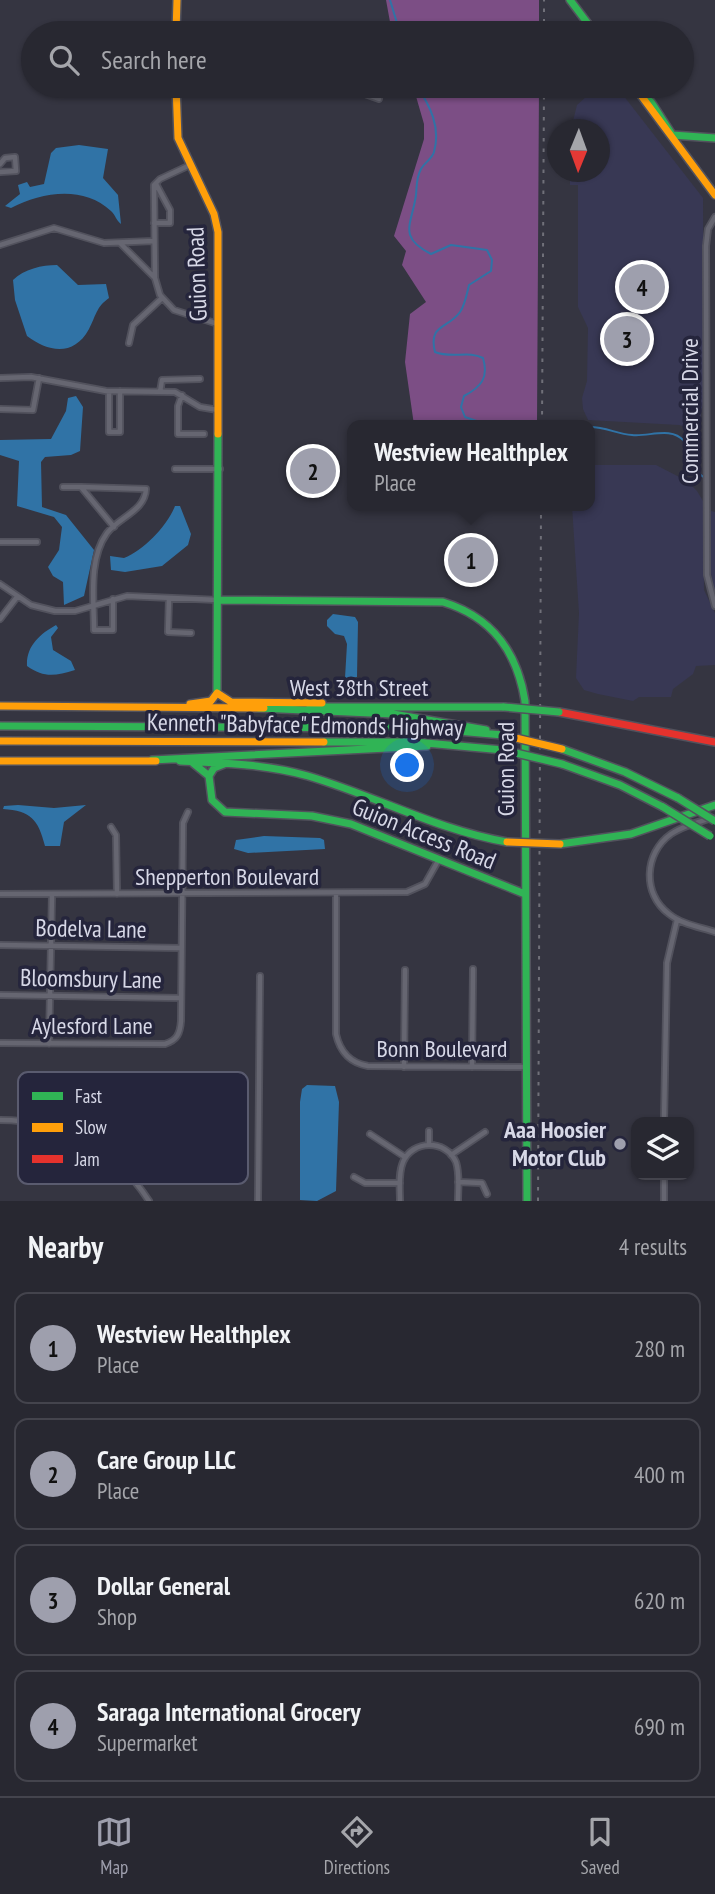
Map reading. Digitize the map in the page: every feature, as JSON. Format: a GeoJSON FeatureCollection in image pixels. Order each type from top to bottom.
{"type":"FeatureCollection","features":[{"type":"Feature","properties":{"kind":"main road"},"geometry":{"type":"LineString","coordinates":[[176,21],[177,0]]}},
{"type":"Feature","properties":{"kind":"main road"},"geometry":{"type":"LineString","coordinates":[[571,1],[586,21]]}},
{"type":"Feature","properties":{"kind":"main road","name":"Guion Road"},"geometry":{"type":"LineString","coordinates":[[176,98],[176,132],[218,227],[220,469],[217,694]]}},
{"type":"Feature","properties":{"kind":"main road"},"geometry":{"type":"LineString","coordinates":[[648,98],[715,195]]}},
{"type":"Feature","properties":{"kind":"main road"},"geometry":{"type":"LineString","coordinates":[[672,135],[715,138]]}},
{"type":"Feature","properties":{"kind":"main road","name":"Guion Road"},"geometry":{"type":"LineString","coordinates":[[218,600],[433,601],[464,609],[492,626],[516,660],[524,692],[527,1201]]}},
{"type":"Feature","properties":{"kind":"main road"},"geometry":{"type":"LineString","coordinates":[[167,706],[205,702],[217,694],[231,702],[332,703],[365,707]]}},
{"type":"Feature","properties":{"kind":"main road","name":"West 38th Street"},"geometry":{"type":"LineString","coordinates":[[0,706],[504,707],[559,712],[715,743]]}},
{"type":"Feature","properties":{"kind":"main road"},"geometry":{"type":"LineString","coordinates":[[259,708],[393,714],[472,725],[503,735]]}},
{"type":"Feature","properties":{"kind":"main road","name":"Kenneth \"Babyface\" Edmonds Highway"},"geometry":{"type":"LineString","coordinates":[[0,726],[422,727],[503,735],[562,749],[625,772],[715,819]]}},
{"type":"Feature","properties":{"kind":"main road","name":"Kenneth \"Babyface\" Edmonds Highway"},"geometry":{"type":"LineString","coordinates":[[0,741],[457,744],[503,750],[562,764],[620,785],[663,807],[713,838]]}},
{"type":"Feature","properties":{"kind":"main road"},"geometry":{"type":"LineString","coordinates":[[0,761],[302,755],[457,744]]}},
{"type":"Feature","properties":{"kind":"main road"},"geometry":{"type":"LineString","coordinates":[[152,760],[229,762],[307,776],[434,826],[507,842],[560,844],[631,834],[715,805]]}},
{"type":"Feature","properties":{"kind":"main road"},"geometry":{"type":"LineString","coordinates":[[191,762],[204,769],[209,776],[216,767],[229,762]]}},
{"type":"Feature","properties":{"kind":"main road","name":"Guion Access Road"},"geometry":{"type":"LineString","coordinates":[[209,776],[212,800],[228,813],[298,815],[344,822],[380,834],[438,861],[524,894]]}},
{"type":"Feature","properties":{"kind":"street"},"geometry":{"type":"LineString","coordinates":[[0,164],[5,158],[15,157],[15,171],[0,172]]}},
{"type":"Feature","properties":{"kind":"street"},"geometry":{"type":"LineString","coordinates":[[156,183],[190,165]]}},
{"type":"Feature","properties":{"kind":"street"},"geometry":{"type":"LineString","coordinates":[[156,183],[155,278],[162,298],[177,312],[218,324]]}},
{"type":"Feature","properties":{"kind":"street"},"geometry":{"type":"LineString","coordinates":[[154,223],[170,223],[170,210],[156,183]]}},
{"type":"Feature","properties":{"kind":"street","name":"Commercial Drive"},"geometry":{"type":"LineString","coordinates":[[715,217],[708,229],[706,246],[707,575],[715,606]]}},
{"type":"Feature","properties":{"kind":"street"},"geometry":{"type":"LineString","coordinates":[[0,245],[54,228],[104,243],[154,241]]}},
{"type":"Feature","properties":{"kind":"street"},"geometry":{"type":"LineString","coordinates":[[119,242],[155,278]]}},
{"type":"Feature","properties":{"kind":"street"},"geometry":{"type":"LineString","coordinates":[[129,344],[133,325],[162,298]]}},
{"type":"Feature","properties":{"kind":"street"},"geometry":{"type":"LineString","coordinates":[[0,378],[39,378],[109,391],[182,395],[200,407],[218,410]]}},
{"type":"Feature","properties":{"kind":"street"},"geometry":{"type":"LineString","coordinates":[[0,409],[33,410],[39,378]]}},
{"type":"Feature","properties":{"kind":"street"},"geometry":{"type":"LineString","coordinates":[[160,392],[162,380],[200,379]]}},
{"type":"Feature","properties":{"kind":"street"},"geometry":{"type":"LineString","coordinates":[[109,391],[109,432],[120,432],[120,391]]}},
{"type":"Feature","properties":{"kind":"street"},"geometry":{"type":"LineString","coordinates":[[182,395],[178,406],[177,434],[204,434]]}},
{"type":"Feature","properties":{"kind":"street"},"geometry":{"type":"LineString","coordinates":[[175,469],[220,469]]}},
{"type":"Feature","properties":{"kind":"street"},"geometry":{"type":"LineString","coordinates":[[64,487],[146,488],[141,504],[107,534],[97,558],[94,630],[113,630],[113,598]]}},
{"type":"Feature","properties":{"kind":"street"},"geometry":{"type":"LineString","coordinates":[[81,487],[114,527]]}},
{"type":"Feature","properties":{"kind":"street"},"geometry":{"type":"LineString","coordinates":[[0,542],[37,542]]}},
{"type":"Feature","properties":{"kind":"street"},"geometry":{"type":"LineString","coordinates":[[0,584],[38,608],[55,611],[75,611],[113,598],[137,596],[218,600]]}},
{"type":"Feature","properties":{"kind":"street"},"geometry":{"type":"LineString","coordinates":[[0,619],[17,597]]}},
{"type":"Feature","properties":{"kind":"street"},"geometry":{"type":"LineString","coordinates":[[169,598],[168,632],[191,633]]}},
{"type":"Feature","properties":{"kind":"street"},"geometry":{"type":"LineString","coordinates":[[181,998],[183,824],[188,812]]}},
{"type":"Feature","properties":{"kind":"street"},"geometry":{"type":"LineString","coordinates":[[715,819],[671,834],[660,844],[652,859],[649,878],[653,894],[664,910],[677,919],[715,932]]}},
{"type":"Feature","properties":{"kind":"street"},"geometry":{"type":"LineString","coordinates":[[111,827],[116,835],[117,894]]}},
{"type":"Feature","properties":{"kind":"street","name":"Shepperton Boulevard"},"geometry":{"type":"LineString","coordinates":[[0,894],[336,894],[418,890],[431,875],[438,861]]}},
{"type":"Feature","properties":{"kind":"street"},"geometry":{"type":"LineString","coordinates":[[49,1044],[51,894]]}},
{"type":"Feature","properties":{"kind":"street","name":"Bonn Boulevard"},"geometry":{"type":"LineString","coordinates":[[336,894],[337,1037],[342,1051],[357,1063],[528,1067]]}},
{"type":"Feature","properties":{"kind":"street"},"geometry":{"type":"LineString","coordinates":[[664,1117],[666,968],[677,919]]}},
{"type":"Feature","properties":{"kind":"street","name":"Bodelva Lane"},"geometry":{"type":"LineString","coordinates":[[0,945],[181,948]]}},
{"type":"Feature","properties":{"kind":"street"},"geometry":{"type":"LineString","coordinates":[[472,1067],[473,969]]}},
{"type":"Feature","properties":{"kind":"street"},"geometry":{"type":"LineString","coordinates":[[404,1066],[405,970]]}},
{"type":"Feature","properties":{"kind":"street"},"geometry":{"type":"LineString","coordinates":[[258,1201],[260,976]]}},
{"type":"Feature","properties":{"kind":"street","name":"Bloomsbury Lane"},"geometry":{"type":"LineString","coordinates":[[0,995],[181,998]]}},
{"type":"Feature","properties":{"kind":"street","name":"Aylesford Lane"},"geometry":{"type":"LineString","coordinates":[[0,1044],[165,1044],[174,1041],[180,1033],[181,998]]}},
{"type":"Feature","properties":{"kind":"street"},"geometry":{"type":"LineString","coordinates":[[0,1120],[18,1121]]}},
{"type":"Feature","properties":{"kind":"street"},"geometry":{"type":"LineString","coordinates":[[429,1131],[429,1145]]}},
{"type":"Feature","properties":{"kind":"street"},"geometry":{"type":"LineString","coordinates":[[451,1155],[485,1132]]}},
{"type":"Feature","properties":{"kind":"street"},"geometry":{"type":"LineString","coordinates":[[370,1134],[405,1157]]}},
{"type":"Feature","properties":{"kind":"street"},"geometry":{"type":"LineString","coordinates":[[400,1201],[405,1157],[417,1147],[429,1145],[439,1146],[451,1155],[458,1169],[458,1201]]}},
{"type":"Feature","properties":{"kind":"street"},"geometry":{"type":"LineString","coordinates":[[354,1177],[365,1183],[400,1183]]}},
{"type":"Feature","properties":{"kind":"street"},"geometry":{"type":"LineString","coordinates":[[664,1180],[664,1201]]}},
{"type":"Feature","properties":{"kind":"street"},"geometry":{"type":"LineString","coordinates":[[458,1182],[482,1183],[487,1194]]}},
{"type":"Feature","properties":{"kind":"street"},"geometry":{"type":"LineString","coordinates":[[136,1184],[149,1201]]}},
{"type":"Feature","properties":{"kind":"shaded area"},"geometry":{"type":"Polygon","coordinates":[[[386,0],[539,0],[539,21],[390,21],[386,0]]]}},
{"type":"Feature","properties":{"kind":"shaded area"},"geometry":{"type":"Polygon","coordinates":[[[416,98],[539,98],[537,420],[413,420],[405,362],[410,314],[426,302],[402,265],[406,251],[394,236],[424,139],[424,124],[416,98]]]}},
{"type":"Feature","properties":{"kind":"shaded area"},"geometry":{"type":"Polygon","coordinates":[[[585,98],[625,98],[703,198],[704,397],[698,430],[679,425],[588,420],[583,409],[582,398],[587,381],[588,328],[578,307],[578,185],[570,185],[570,182],[610,182],[610,119],[574,119],[577,105],[585,98]]]}},
{"type":"Feature","properties":{"kind":"shaded area"},"geometry":{"type":"Polygon","coordinates":[[[595,465],[656,465],[687,481],[703,501],[704,590],[715,613],[715,665],[696,666],[693,674],[673,689],[671,697],[639,697],[633,701],[584,690],[576,678],[579,613],[572,511],[595,511],[595,465]]]}},
{"type":"Feature","properties":{"kind":"shaded area"},"geometry":{"type":"Polygon","coordinates":[[[711,511],[715,512],[715,593],[711,574],[711,511]]]}},
{"type":"Feature","properties":{"kind":"water"},"geometry":{"type":"Polygon","coordinates":[[[79,145],[108,149],[103,178],[118,195],[121,224],[111,211],[100,203],[75,194],[49,195],[11,208],[5,206],[20,194],[18,185],[27,182],[30,187],[44,184],[51,153],[56,148],[79,145]]]}},
{"type":"Feature","properties":{"kind":"water"},"geometry":{"type":"Polygon","coordinates":[[[57,265],[78,285],[106,284],[109,298],[99,308],[83,338],[68,348],[60,349],[43,346],[27,336],[15,300],[13,280],[34,268],[57,265]]]}},
{"type":"Feature","properties":{"kind":"water"},"geometry":{"type":"Polygon","coordinates":[[[76,396],[83,407],[80,451],[71,455],[45,457],[41,462],[42,507],[66,515],[94,550],[84,596],[64,605],[63,582],[53,576],[48,567],[59,550],[62,527],[54,517],[17,506],[19,461],[0,455],[0,440],[51,439],[66,411],[68,398],[76,396]]]}},
{"type":"Feature","properties":{"kind":"water"},"geometry":{"type":"Polygon","coordinates":[[[175,506],[180,506],[191,534],[188,545],[162,566],[125,572],[111,570],[110,556],[124,558],[147,543],[161,529],[175,506]]]}},
{"type":"Feature","properties":{"kind":"water"},"geometry":{"type":"Polygon","coordinates":[[[333,614],[355,617],[358,622],[357,677],[345,678],[347,644],[344,636],[335,634],[327,626],[327,620],[333,614]]]}},
{"type":"Feature","properties":{"kind":"water"},"geometry":{"type":"Polygon","coordinates":[[[56,625],[58,628],[51,637],[53,650],[71,661],[75,670],[56,675],[39,673],[27,666],[29,652],[45,632],[56,625]]]}},
{"type":"Feature","properties":{"kind":"water"},"geometry":{"type":"Polygon","coordinates":[[[86,805],[64,822],[60,846],[45,846],[32,818],[27,814],[3,809],[4,806],[54,808],[86,805]]]}},
{"type":"Feature","properties":{"kind":"water"},"geometry":{"type":"Polygon","coordinates":[[[264,836],[320,838],[324,840],[325,849],[248,853],[234,849],[236,840],[264,836]]]}},
{"type":"Feature","properties":{"kind":"water"},"geometry":{"type":"Polygon","coordinates":[[[307,1085],[335,1086],[339,1102],[336,1191],[317,1201],[300,1200],[300,1102],[302,1089],[307,1085]]]}},
{"type":"Feature","properties":{"kind":"waterway"},"geometry":{"type":"LineString","coordinates":[[390,0],[396,21]]}},
{"type":"Feature","properties":{"kind":"waterway"},"geometry":{"type":"LineString","coordinates":[[424,98],[433,117],[436,143],[433,154],[418,175],[410,236],[420,248],[431,254],[451,245],[487,250],[492,260],[491,271],[469,285],[462,309],[434,336],[435,352],[483,358],[485,371],[482,381],[464,396],[461,407],[465,417],[474,420]]}},
{"type":"Feature","properties":{"kind":"waterway"},"geometry":{"type":"LineString","coordinates":[[595,427],[632,435],[673,434],[687,445],[696,470],[704,477]]}},
{"type":"Feature","properties":{"kind":"railway"},"geometry":{"type":"LineString","coordinates":[[544,0],[544,21]]}},
{"type":"Feature","properties":{"kind":"railway"},"geometry":{"type":"LineString","coordinates":[[542,420],[544,98]]}},
{"type":"Feature","properties":{"kind":"railway"},"geometry":{"type":"LineString","coordinates":[[538,1201],[541,511]]}},
{"type":"Feature","properties":{"kind":"traffic: fast"},"geometry":{"type":"LineString","coordinates":[[570,0],[586,21]]}},
{"type":"Feature","properties":{"kind":"traffic: fast"},"geometry":{"type":"LineString","coordinates":[[645,98],[651,102],[671,133]]}},
{"type":"Feature","properties":{"kind":"traffic: fast"},"geometry":{"type":"LineString","coordinates":[[672,135],[715,138]]}},
{"type":"Feature","properties":{"kind":"traffic: fast"},"geometry":{"type":"LineString","coordinates":[[217,693],[218,434]]}},
{"type":"Feature","properties":{"kind":"traffic: fast"},"geometry":{"type":"LineString","coordinates":[[218,600],[443,602],[475,617],[488,627],[499,638],[516,667],[525,701],[527,1201]]}},
{"type":"Feature","properties":{"kind":"traffic: fast"},"geometry":{"type":"LineString","coordinates":[[310,707],[504,707]]}},
{"type":"Feature","properties":{"kind":"traffic: fast"},"geometry":{"type":"LineString","coordinates":[[504,707],[559,712]]}},
{"type":"Feature","properties":{"kind":"traffic: fast"},"geometry":{"type":"LineString","coordinates":[[259,708],[393,714],[486,730]]}},
{"type":"Feature","properties":{"kind":"traffic: fast"},"geometry":{"type":"LineString","coordinates":[[0,726],[423,728],[503,735]]}},
{"type":"Feature","properties":{"kind":"traffic: fast"},"geometry":{"type":"LineString","coordinates":[[324,742],[415,742],[503,750]]}},
{"type":"Feature","properties":{"kind":"traffic: fast"},"geometry":{"type":"LineString","coordinates":[[152,760],[427,746]]}},
{"type":"Feature","properties":{"kind":"traffic: fast"},"geometry":{"type":"LineString","coordinates":[[562,749],[625,772],[678,798]]}},
{"type":"Feature","properties":{"kind":"traffic: fast"},"geometry":{"type":"LineString","coordinates":[[503,750],[562,764]]}},
{"type":"Feature","properties":{"kind":"traffic: fast"},"geometry":{"type":"LineString","coordinates":[[180,761],[244,765],[292,772],[333,784],[431,821],[481,837],[507,842]]}},
{"type":"Feature","properties":{"kind":"traffic: fast"},"geometry":{"type":"LineString","coordinates":[[193,763],[209,776],[214,768],[224,764]]}},
{"type":"Feature","properties":{"kind":"traffic: fast"},"geometry":{"type":"LineString","coordinates":[[562,764],[620,785],[663,807]]}},
{"type":"Feature","properties":{"kind":"traffic: fast"},"geometry":{"type":"LineString","coordinates":[[209,776],[212,800],[225,812],[312,816],[351,824],[525,894]]}},
{"type":"Feature","properties":{"kind":"traffic: fast"},"geometry":{"type":"LineString","coordinates":[[678,798],[715,821]]}},
{"type":"Feature","properties":{"kind":"traffic: fast"},"geometry":{"type":"LineString","coordinates":[[560,844],[631,834],[715,805]]}},
{"type":"Feature","properties":{"kind":"traffic: fast"},"geometry":{"type":"LineString","coordinates":[[663,807],[710,836]]}},
{"type":"Feature","properties":{"kind":"traffic: slow"},"geometry":{"type":"LineString","coordinates":[[176,21],[177,0]]}},
{"type":"Feature","properties":{"kind":"traffic: slow"},"geometry":{"type":"LineString","coordinates":[[176,98],[178,138],[214,214],[218,232],[218,434]]}},
{"type":"Feature","properties":{"kind":"traffic: slow"},"geometry":{"type":"LineString","coordinates":[[643,98],[715,195]]}},
{"type":"Feature","properties":{"kind":"traffic: slow"},"geometry":{"type":"LineString","coordinates":[[190,704],[211,701],[217,693],[231,702],[322,703]]}},
{"type":"Feature","properties":{"kind":"traffic: slow"},"geometry":{"type":"LineString","coordinates":[[0,706],[264,708]]}},
{"type":"Feature","properties":{"kind":"traffic: slow"},"geometry":{"type":"LineString","coordinates":[[503,735],[562,749]]}},
{"type":"Feature","properties":{"kind":"traffic: slow"},"geometry":{"type":"LineString","coordinates":[[0,741],[324,742]]}},
{"type":"Feature","properties":{"kind":"traffic: slow"},"geometry":{"type":"LineString","coordinates":[[0,761],[156,761]]}},
{"type":"Feature","properties":{"kind":"traffic: slow"},"geometry":{"type":"LineString","coordinates":[[507,842],[560,844]]}},
{"type":"Feature","properties":{"kind":"traffic: jam"},"geometry":{"type":"LineString","coordinates":[[559,712],[715,742]]}},
{"type":"Feature","properties":{"kind":"place","name":"Saraga International Grocery"},"geometry":{"type":"Point","coordinates":[642,287]}},
{"type":"Feature","properties":{"kind":"place","name":"Dollar General"},"geometry":{"type":"Point","coordinates":[627,339]}},
{"type":"Feature","properties":{"kind":"place","name":"Care Group LLC"},"geometry":{"type":"Point","coordinates":[313,471]}},
{"type":"Feature","properties":{"kind":"place","name":"Westview Healthplex"},"geometry":{"type":"Point","coordinates":[471,560]}},
{"type":"Feature","properties":{"kind":"place","name":"Aaa Hoosier Motor Club"},"geometry":{"type":"Point","coordinates":[620,1144]}}]}
